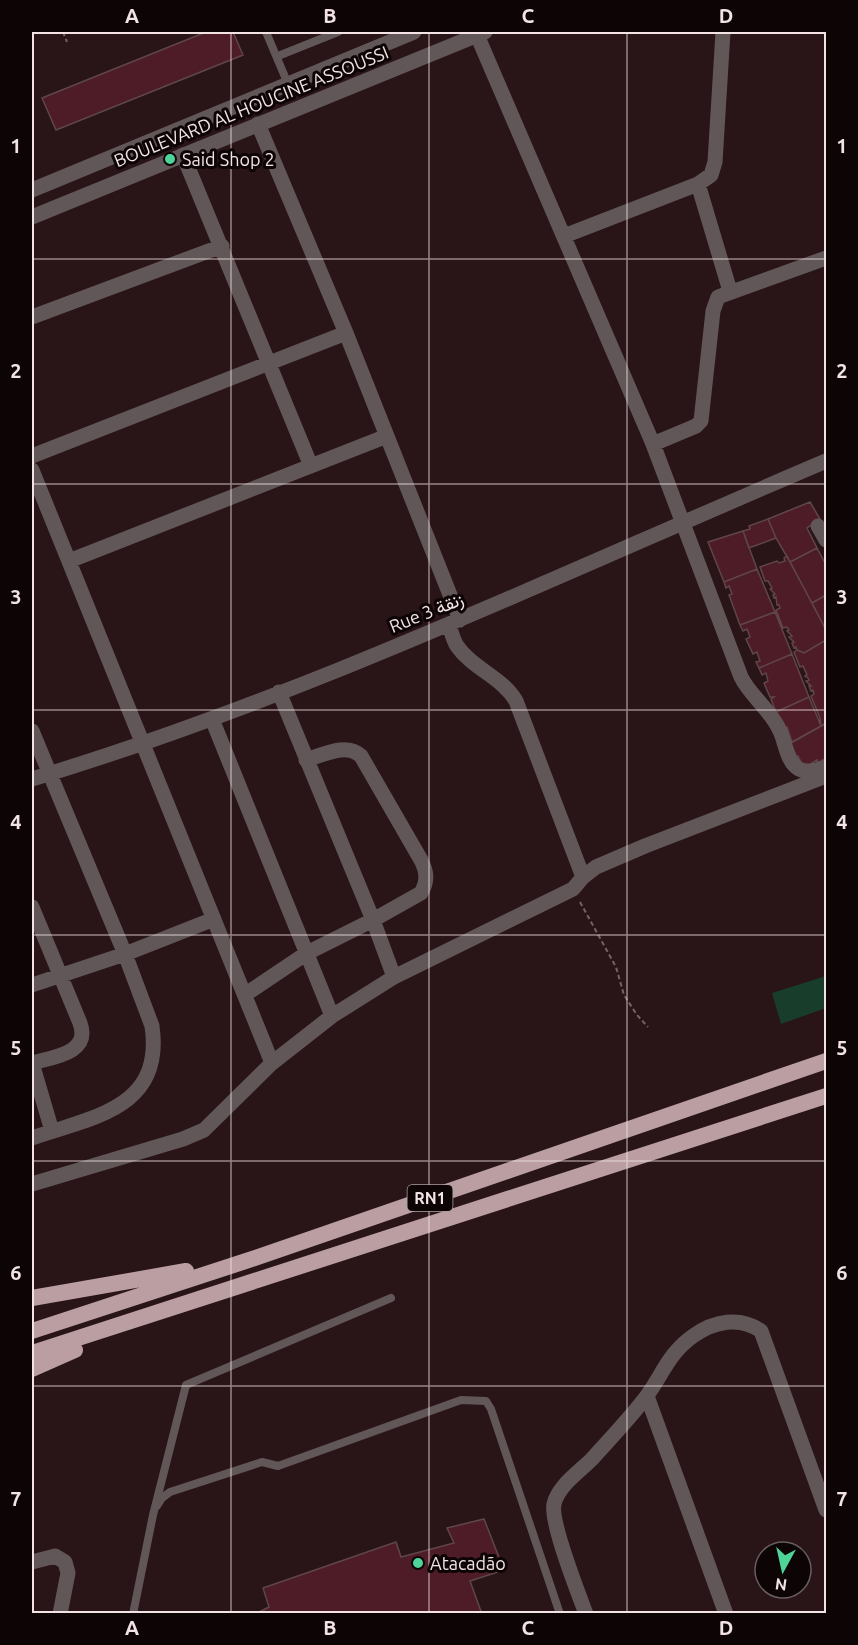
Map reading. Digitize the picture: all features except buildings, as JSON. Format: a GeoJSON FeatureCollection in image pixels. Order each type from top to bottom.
{"type":"FeatureCollection","features":[{"type":"Feature","properties":{"kind":"highway","name":"RN1"},"geometry":{"type":"LineString","coordinates":[[32,1331],[258,1257],[826,1061]]}},
{"type":"Feature","properties":{"kind":"highway","name":"RN1"},"geometry":{"type":"LineString","coordinates":[[32,1353],[826,1096]]}},
{"type":"Feature","properties":{"kind":"highway"},"geometry":{"type":"LineString","coordinates":[[32,1298],[114,1285],[258,1257]]}},
{"type":"Feature","properties":{"kind":"highway"},"geometry":{"type":"LineString","coordinates":[[32,1369],[67,1353],[260,1280]]}},
{"type":"Feature","properties":{"kind":"street","name":"BOULEVARD AL HOUCINE ASSOUSSI"},"geometry":{"type":"LineString","coordinates":[[32,190],[414,32]]}},
{"type":"Feature","properties":{"kind":"street"},"geometry":{"type":"LineString","coordinates":[[564,236],[698,184],[708,178],[714,168],[723,32]]}},
{"type":"Feature","properties":{"kind":"street","name":"BOULEVARD AL HOUCINE ASSOUSSI"},"geometry":{"type":"LineString","coordinates":[[32,217],[481,33]]}},
{"type":"Feature","properties":{"kind":"street"},"geometry":{"type":"LineString","coordinates":[[481,33],[564,236],[653,444],[744,683],[772,716],[793,764],[798,769],[804,770],[818,770],[826,767]]}},
{"type":"Feature","properties":{"kind":"street"},"geometry":{"type":"LineString","coordinates":[[258,124],[387,436],[454,622],[457,646],[471,661],[510,692],[516,701],[583,877]]}},
{"type":"Feature","properties":{"kind":"street"},"geometry":{"type":"LineString","coordinates":[[183,155],[310,466]]}},
{"type":"Feature","properties":{"kind":"street"},"geometry":{"type":"LineString","coordinates":[[698,184],[730,291]]}},
{"type":"Feature","properties":{"kind":"street"},"geometry":{"type":"LineString","coordinates":[[32,317],[222,246]]}},
{"type":"Feature","properties":{"kind":"street"},"geometry":{"type":"LineString","coordinates":[[653,444],[696,426],[701,421],[713,306],[718,297],[826,258]]}},
{"type":"Feature","properties":{"kind":"street"},"geometry":{"type":"LineString","coordinates":[[32,456],[346,333]]}},
{"type":"Feature","properties":{"kind":"street"},"geometry":{"type":"LineString","coordinates":[[69,561],[387,436]]}},
{"type":"Feature","properties":{"kind":"street","name":"Rue 3 زنقة"},"geometry":{"type":"LineString","coordinates":[[32,779],[213,719],[279,693],[454,622],[826,461]]}},
{"type":"Feature","properties":{"kind":"street"},"geometry":{"type":"LineString","coordinates":[[32,470],[272,1063]]}},
{"type":"Feature","properties":{"kind":"street"},"geometry":{"type":"LineString","coordinates":[[818,526],[826,540]]}},
{"type":"Feature","properties":{"kind":"street"},"geometry":{"type":"LineString","coordinates":[[279,693],[394,976]]}},
{"type":"Feature","properties":{"kind":"street"},"geometry":{"type":"LineString","coordinates":[[213,719],[332,1016]]}},
{"type":"Feature","properties":{"kind":"street"},"geometry":{"type":"LineString","coordinates":[[32,731],[126,954],[152,1026],[153,1051],[149,1072],[142,1087],[129,1100],[104,1113],[32,1138]]}},
{"type":"Feature","properties":{"kind":"street"},"geometry":{"type":"LineString","coordinates":[[246,994],[307,953],[421,893],[426,880],[426,870],[361,756],[356,752],[339,750],[306,760]]}},
{"type":"Feature","properties":{"kind":"street"},"geometry":{"type":"LineString","coordinates":[[32,1184],[183,1139],[204,1130],[272,1063],[332,1016],[394,976],[573,890],[583,877],[596,867],[826,776]]}},
{"type":"Feature","properties":{"kind":"street"},"geometry":{"type":"LineString","coordinates":[[32,908],[82,1028],[81,1039],[74,1050],[32,1063],[52,1131]]}},
{"type":"Feature","properties":{"kind":"street"},"geometry":{"type":"LineString","coordinates":[[32,985],[126,954],[214,919]]}},
{"type":"Feature","properties":{"kind":"street"},"geometry":{"type":"LineString","coordinates":[[586,1614],[554,1518],[555,1499],[647,1396],[666,1363],[677,1350],[694,1335],[711,1326],[726,1322],[742,1322],[756,1327],[765,1337],[826,1510]]}},
{"type":"Feature","properties":{"kind":"street"},"geometry":{"type":"LineString","coordinates":[[647,1396],[726,1614]]}},
{"type":"Feature","properties":{"kind":"street"},"geometry":{"type":"LineString","coordinates":[[32,1562],[55,1556],[65,1562],[68,1573],[60,1614]]}},
{"type":"Feature","properties":{"kind":"lane"},"geometry":{"type":"LineString","coordinates":[[266,32],[288,84]]}},
{"type":"Feature","properties":{"kind":"lane"},"geometry":{"type":"LineString","coordinates":[[278,56],[338,32]]}},
{"type":"Feature","properties":{"kind":"lane"},"geometry":{"type":"LineString","coordinates":[[157,1506],[186,1385],[391,1298]]}},
{"type":"Feature","properties":{"kind":"lane"},"geometry":{"type":"LineString","coordinates":[[134,1614],[153,1515],[162,1498],[170,1492],[262,1462],[278,1466],[461,1400],[482,1400],[489,1404],[560,1614]]}},
{"type":"Feature","properties":{"kind":"path"},"geometry":{"type":"LineString","coordinates":[[63,32],[67,42]]}},
{"type":"Feature","properties":{"kind":"path"},"geometry":{"type":"LineString","coordinates":[[573,890],[616,967],[624,995],[648,1027]]}},
{"type":"Feature","properties":{"kind":"green space"},"geometry":{"type":"Polygon","coordinates":[[[826,976],[826,1008],[781,1024],[772,993],[826,976]]]}},
{"type":"Feature","properties":{"kind":"place","name":"Said Shop 2"},"geometry":{"type":"Point","coordinates":[170,159]}},
{"type":"Feature","properties":{"kind":"place","name":"Atacadão"},"geometry":{"type":"Point","coordinates":[418,1563]}}]}
